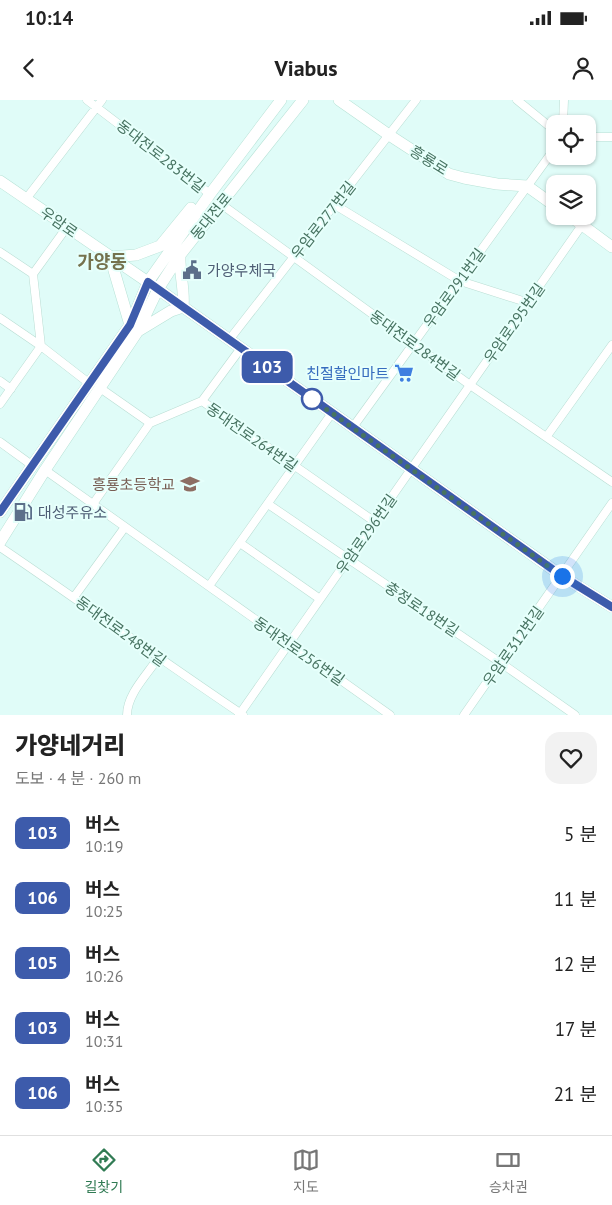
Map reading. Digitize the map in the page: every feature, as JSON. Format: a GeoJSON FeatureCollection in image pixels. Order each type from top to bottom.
{"type":"FeatureCollection","features":[{"type":"Feature","properties":{"kind":"main road","name":"동대전로"},"geometry":{"type":"LineString","coordinates":[[134,328],[148,282],[202,204],[281,100]]}},
{"type":"Feature","properties":{"kind":"main road","name":"동대전로"},"geometry":{"type":"LineString","coordinates":[[0,542],[95,386],[180,255],[303,100]]}},
{"type":"Feature","properties":{"kind":"main road","name":"흥룡로"},"geometry":{"type":"LineString","coordinates":[[339,100],[449,174],[490,182],[527,186],[546,200]]}},
{"type":"Feature","properties":{"kind":"main road","name":"우암로"},"geometry":{"type":"LineString","coordinates":[[0,181],[158,289],[562,576],[612,607]]}},
{"type":"Feature","properties":{"kind":"main road"},"geometry":{"type":"LineString","coordinates":[[180,255],[179,267],[184,297],[183,307],[134,328],[110,257],[136,255],[160,246],[192,208],[202,204]]}},
{"type":"Feature","properties":{"kind":"main road"},"geometry":{"type":"LineString","coordinates":[[582,225],[612,246]]}},
{"type":"Feature","properties":{"kind":"main road","name":"동대전로"},"geometry":{"type":"LineString","coordinates":[[0,512],[95,386]]}},
{"type":"Feature","properties":{"kind":"street","name":"동대전로283번길"},"geometry":{"type":"LineString","coordinates":[[88,100],[99,103],[210,194]]}},
{"type":"Feature","properties":{"kind":"street","name":"우암로277번길"},"geometry":{"type":"LineString","coordinates":[[229,340],[416,100]]}},
{"type":"Feature","properties":{"kind":"street"},"geometry":{"type":"LineString","coordinates":[[517,100],[546,124]]}},
{"type":"Feature","properties":{"kind":"street"},"geometry":{"type":"LineString","coordinates":[[563,115],[564,100]]}},
{"type":"Feature","properties":{"kind":"street"},"geometry":{"type":"LineString","coordinates":[[26,199],[99,103]]}},
{"type":"Feature","properties":{"kind":"street"},"geometry":{"type":"LineString","coordinates":[[596,137],[612,137]]}},
{"type":"Feature","properties":{"kind":"street","name":"우암로291번길"},"geometry":{"type":"LineString","coordinates":[[353,427],[546,160]]}},
{"type":"Feature","properties":{"kind":"street","name":"동대전로284번길"},"geometry":{"type":"LineString","coordinates":[[221,204],[470,385],[612,482]]}},
{"type":"Feature","properties":{"kind":"street"},"geometry":{"type":"LineString","coordinates":[[335,205],[460,281],[528,303]]}},
{"type":"Feature","properties":{"kind":"street","name":"우암로295번길"},"geometry":{"type":"LineString","coordinates":[[412,470],[582,225]]}},
{"type":"Feature","properties":{"kind":"street"},"geometry":{"type":"LineString","coordinates":[[0,404],[41,346],[33,274],[67,227]]}},
{"type":"Feature","properties":{"kind":"street"},"geometry":{"type":"LineString","coordinates":[[0,252],[33,274]]}},
{"type":"Feature","properties":{"kind":"street"},"geometry":{"type":"LineString","coordinates":[[0,318],[150,423],[93,504]]}},
{"type":"Feature","properties":{"kind":"street"},"geometry":{"type":"LineString","coordinates":[[546,436],[612,345]]}},
{"type":"Feature","properties":{"kind":"street"},"geometry":{"type":"LineString","coordinates":[[202,401],[241,348]]}},
{"type":"Feature","properties":{"kind":"street"},"geometry":{"type":"LineString","coordinates":[[0,381],[11,389]]}},
{"type":"Feature","properties":{"kind":"street","name":"동대전로264번길"},"geometry":{"type":"LineString","coordinates":[[150,423],[202,401],[375,522]]}},
{"type":"Feature","properties":{"kind":"street"},"geometry":{"type":"LineString","coordinates":[[209,586],[332,413]]}},
{"type":"Feature","properties":{"kind":"street"},"geometry":{"type":"LineString","coordinates":[[0,442],[33,466]]}},
{"type":"Feature","properties":{"kind":"street","name":"동대전로256번길"},"geometry":{"type":"LineString","coordinates":[[45,470],[390,715]]}},
{"type":"Feature","properties":{"kind":"street","name":"우암로296번길"},"geometry":{"type":"LineString","coordinates":[[241,714],[412,470]]}},
{"type":"Feature","properties":{"kind":"street","name":"우암로312번길"},"geometry":{"type":"LineString","coordinates":[[464,715],[612,503]]}},
{"type":"Feature","properties":{"kind":"street","name":"충정로18번길"},"geometry":{"type":"LineString","coordinates":[[268,504],[575,715]]}},
{"type":"Feature","properties":{"kind":"street"},"geometry":{"type":"LineString","coordinates":[[74,597],[125,527]]}},
{"type":"Feature","properties":{"kind":"street"},"geometry":{"type":"LineString","coordinates":[[240,543],[320,599]]}},
{"type":"Feature","properties":{"kind":"street","name":"동대전로248번길"},"geometry":{"type":"LineString","coordinates":[[0,546],[158,658],[241,714]]}},
{"type":"Feature","properties":{"kind":"street"},"geometry":{"type":"LineString","coordinates":[[127,715],[127,706],[134,693],[158,658]]}},
{"type":"Feature","properties":{"kind":"bus line","name":"103"},"geometry":{"type":"LineString","coordinates":[[0,512],[130,325],[148,282],[562,576],[612,607]]}},
{"type":"Feature","properties":{"kind":"place","name":"가양우체국"},"geometry":{"type":"Point","coordinates":[192,270]}},
{"type":"Feature","properties":{"kind":"place","name":"친절할인마트"},"geometry":{"type":"Point","coordinates":[404,373]}},
{"type":"Feature","properties":{"kind":"place","name":"흥룡초등학교"},"geometry":{"type":"Point","coordinates":[190,484]}},
{"type":"Feature","properties":{"kind":"place","name":"대성주유소"},"geometry":{"type":"Point","coordinates":[23,512]}},
{"type":"Feature","properties":{"kind":"district","name":"가양동"},"geometry":{"type":"Point","coordinates":[102,261]}},
{"type":"Feature","properties":{"kind":"route"},"geometry":{"type":"LineString","coordinates":[[312,399],[562,576]]}}]}
